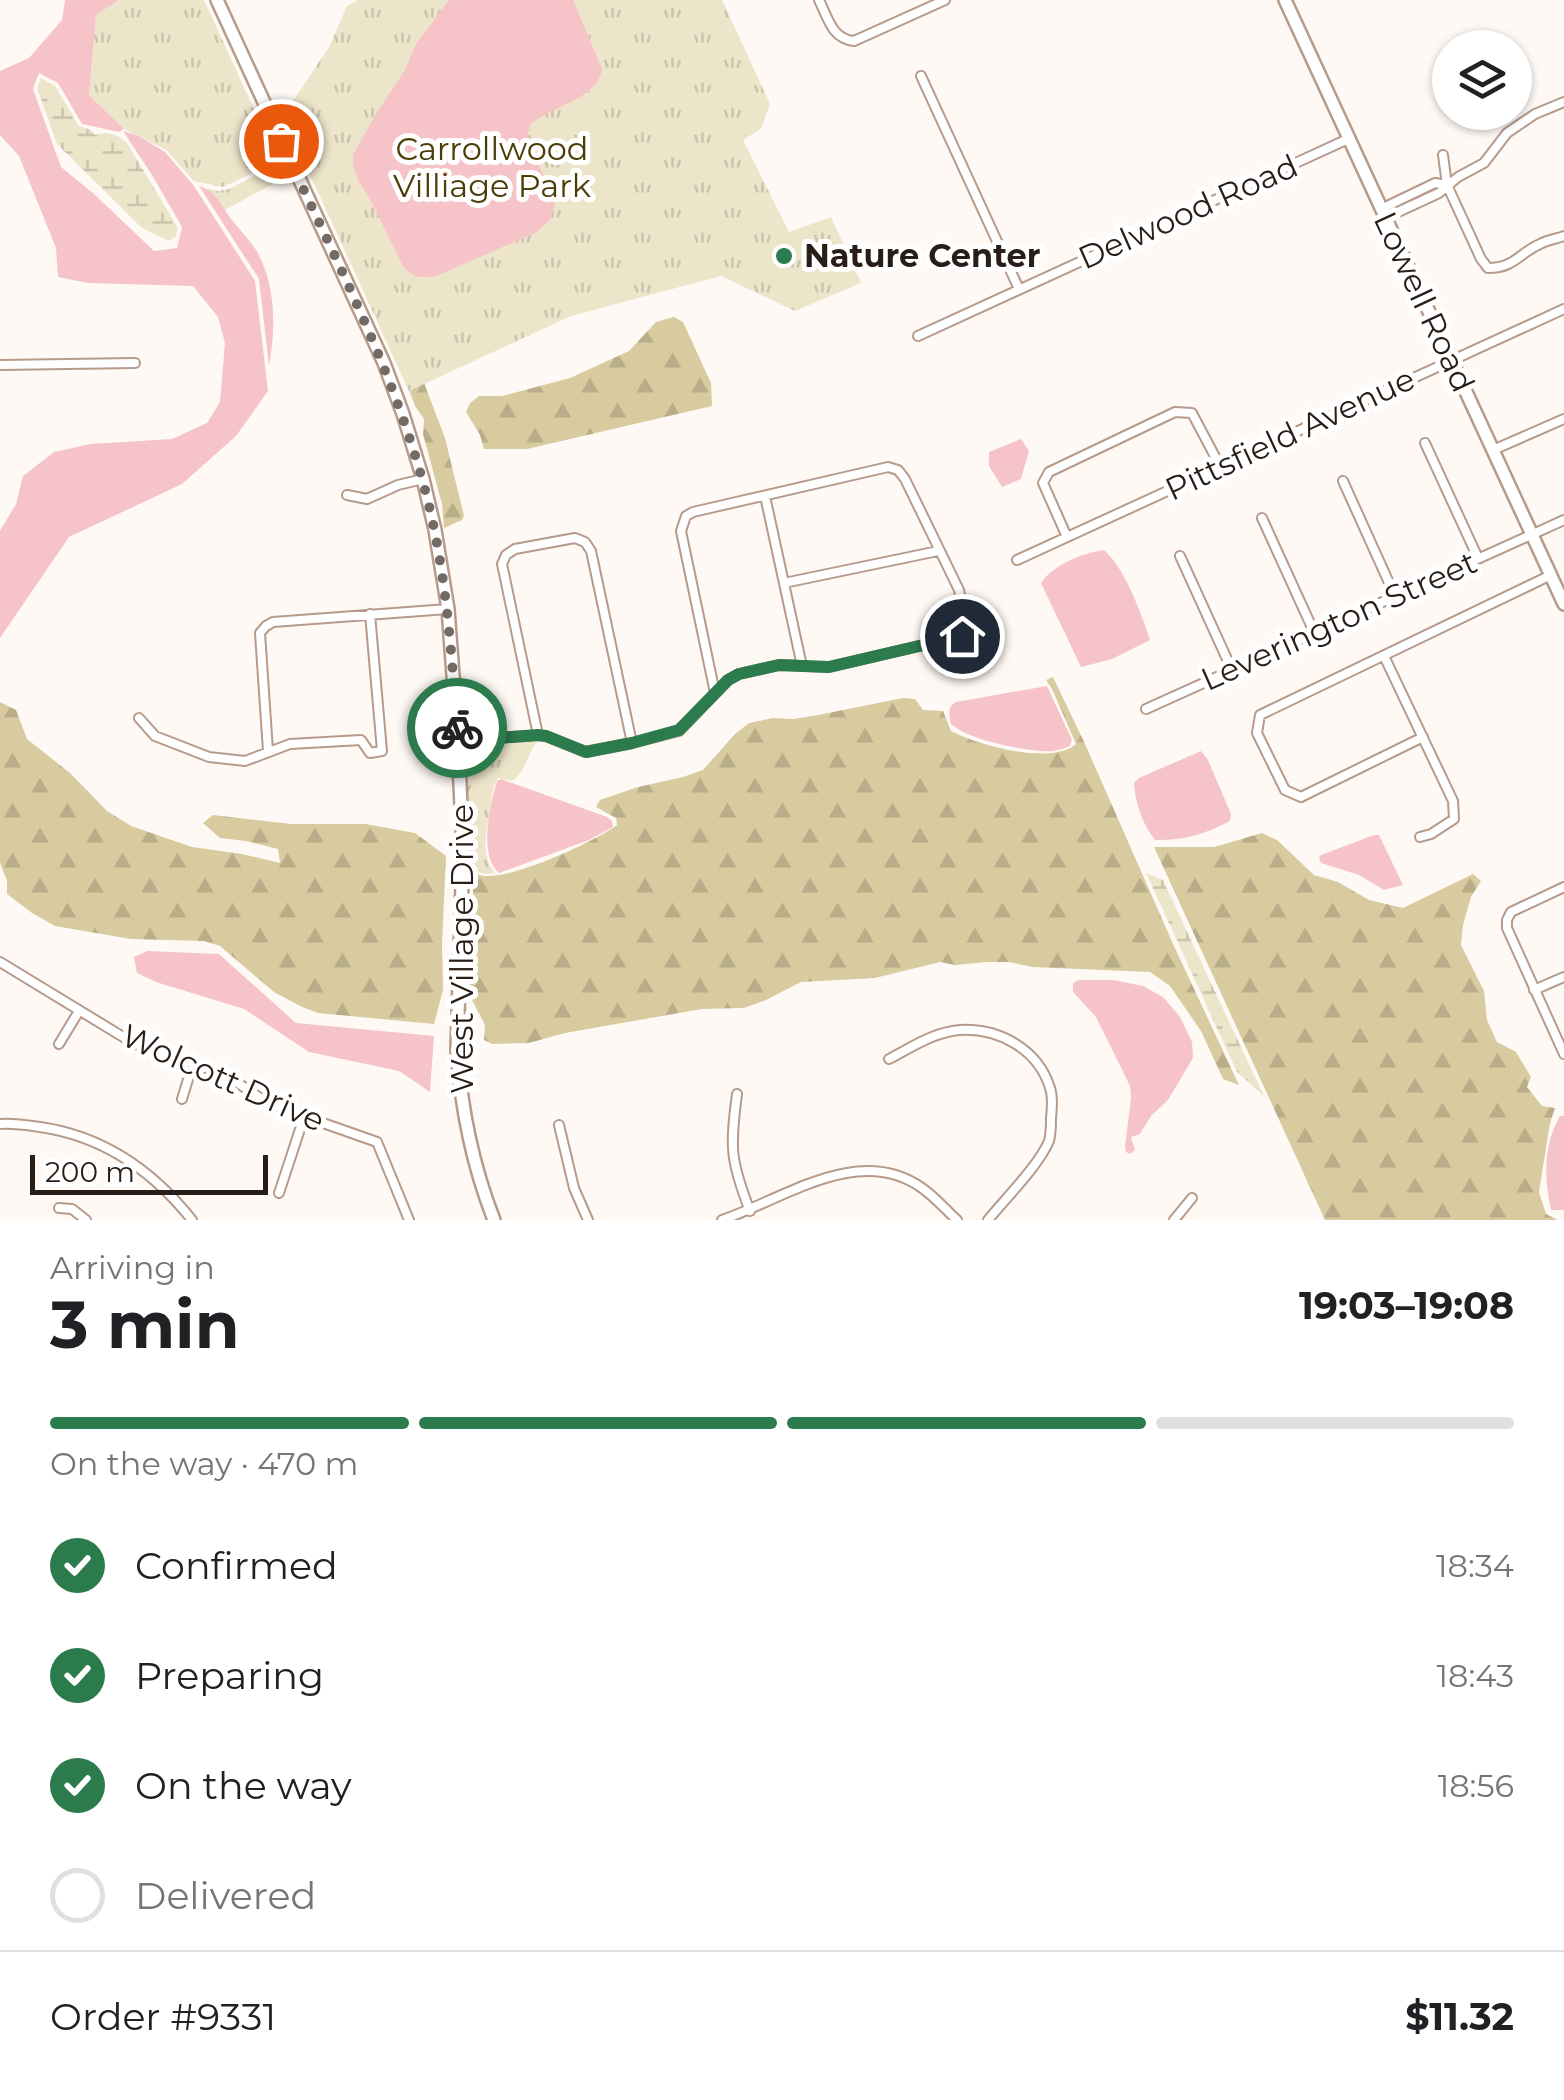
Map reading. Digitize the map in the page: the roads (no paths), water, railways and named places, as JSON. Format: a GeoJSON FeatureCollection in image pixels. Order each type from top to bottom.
{"type":"FeatureCollection","features":[{"type":"Feature","properties":{"kind":"street","name":"West Village Drive"},"geometry":{"type":"LineString","coordinates":[[217,0],[384,363],[435,530],[448,609],[463,850],[459,1078],[473,1160],[489,1219]]}},
{"type":"Feature","properties":{"kind":"street"},"geometry":{"type":"LineString","coordinates":[[820,0],[834,31],[842,40],[854,42],[945,0]]}},
{"type":"Feature","properties":{"kind":"street"},"geometry":{"type":"LineString","coordinates":[[918,0],[922,10]]}},
{"type":"Feature","properties":{"kind":"street","name":"Lowell Road"},"geometry":{"type":"LineString","coordinates":[[1285,0],[1564,604]]}},
{"type":"Feature","properties":{"kind":"street"},"geometry":{"type":"LineString","coordinates":[[921,76],[1018,289]]}},
{"type":"Feature","properties":{"kind":"street"},"geometry":{"type":"LineString","coordinates":[[1383,213],[1435,183],[1447,185],[1484,163],[1507,133],[1564,102]]}},
{"type":"Feature","properties":{"kind":"street","name":"Delwood Road"},"geometry":{"type":"LineString","coordinates":[[918,336],[1348,139]]}},
{"type":"Feature","properties":{"kind":"street"},"geometry":{"type":"LineString","coordinates":[[1442,154],[1447,185],[1488,268],[1502,268],[1537,245],[1564,236]]}},
{"type":"Feature","properties":{"kind":"street","name":"Pittsfield Avenue"},"geometry":{"type":"LineString","coordinates":[[1018,560],[1564,309]]}},
{"type":"Feature","properties":{"kind":"street"},"geometry":{"type":"LineString","coordinates":[[0,364],[135,362]]}},
{"type":"Feature","properties":{"kind":"street"},"geometry":{"type":"LineString","coordinates":[[1067,536],[1043,482],[1049,472],[1155,421],[1175,412],[1192,413],[1220,466]]}},
{"type":"Feature","properties":{"kind":"street"},"geometry":{"type":"LineString","coordinates":[[1493,450],[1564,419]]}},
{"type":"Feature","properties":{"kind":"street"},"geometry":{"type":"LineString","coordinates":[[1426,443],[1478,558]]}},
{"type":"Feature","properties":{"kind":"street"},"geometry":{"type":"LineString","coordinates":[[458,741],[538,735],[586,752],[632,743],[679,730],[728,680],[739,674],[779,665],[829,667],[962,636],[965,620],[959,590],[898,470],[888,467],[686,516],[681,531],[715,693]]}},
{"type":"Feature","properties":{"kind":"street"},"geometry":{"type":"LineString","coordinates":[[348,495],[366,499],[422,480]]}},
{"type":"Feature","properties":{"kind":"street"},"geometry":{"type":"LineString","coordinates":[[1343,481],[1395,596]]}},
{"type":"Feature","properties":{"kind":"street"},"geometry":{"type":"LineString","coordinates":[[764,496],[802,666]]}},
{"type":"Feature","properties":{"kind":"street"},"geometry":{"type":"LineString","coordinates":[[1262,518],[1314,632]]}},
{"type":"Feature","properties":{"kind":"street","name":"Leverington Street"},"geometry":{"type":"LineString","coordinates":[[1146,709],[1564,520]]}},
{"type":"Feature","properties":{"kind":"street"},"geometry":{"type":"LineString","coordinates":[[538,735],[502,564],[506,555],[516,549],[575,538],[585,542],[591,551],[632,743]]}},
{"type":"Feature","properties":{"kind":"street"},"geometry":{"type":"LineString","coordinates":[[784,583],[938,551]]}},
{"type":"Feature","properties":{"kind":"street"},"geometry":{"type":"LineString","coordinates":[[1180,556],[1232,670]]}},
{"type":"Feature","properties":{"kind":"street"},"geometry":{"type":"LineString","coordinates":[[1423,737],[1300,797],[1286,790],[1257,733],[1260,716],[1551,575]]}},
{"type":"Feature","properties":{"kind":"street"},"geometry":{"type":"LineString","coordinates":[[268,751],[260,633],[266,626],[273,622],[448,609]]}},
{"type":"Feature","properties":{"kind":"street"},"geometry":{"type":"LineString","coordinates":[[139,718],[156,736],[210,756],[245,762],[290,744],[349,739],[361,740],[370,752],[382,751],[370,614]]}},
{"type":"Feature","properties":{"kind":"street"},"geometry":{"type":"LineString","coordinates":[[1384,656],[1453,801],[1454,819],[1420,837]]}},
{"type":"Feature","properties":{"kind":"street"},"geometry":{"type":"LineString","coordinates":[[1564,887],[1510,912],[1506,920],[1564,1054]]}},
{"type":"Feature","properties":{"kind":"street","name":"Wolcott Drive"},"geometry":{"type":"LineString","coordinates":[[0,962],[134,1043],[226,1074],[269,1104],[378,1142],[410,1220]]}},
{"type":"Feature","properties":{"kind":"street"},"geometry":{"type":"LineString","coordinates":[[1534,990],[1564,977]]}},
{"type":"Feature","properties":{"kind":"street"},"geometry":{"type":"LineString","coordinates":[[59,1044],[79,1011]]}},
{"type":"Feature","properties":{"kind":"street"},"geometry":{"type":"LineString","coordinates":[[889,1059],[931,1037],[958,1030],[986,1031],[1027,1051],[1041,1069],[1051,1090],[1050,1139],[988,1220]]}},
{"type":"Feature","properties":{"kind":"street"},"geometry":{"type":"LineString","coordinates":[[182,1100],[193,1063]]}},
{"type":"Feature","properties":{"kind":"street"},"geometry":{"type":"LineString","coordinates":[[737,1094],[732,1156],[750,1210]]}},
{"type":"Feature","properties":{"kind":"street"},"geometry":{"type":"LineString","coordinates":[[280,1193],[304,1117]]}},
{"type":"Feature","properties":{"kind":"street"},"geometry":{"type":"LineString","coordinates":[[0,1124],[64,1130],[105,1146],[142,1168],[192,1220]]}},
{"type":"Feature","properties":{"kind":"street"},"geometry":{"type":"LineString","coordinates":[[560,1125],[574,1188],[588,1220]]}},
{"type":"Feature","properties":{"kind":"street"},"geometry":{"type":"LineString","coordinates":[[722,1220],[831,1176],[853,1171],[900,1177],[922,1188],[957,1220]]}},
{"type":"Feature","properties":{"kind":"street"},"geometry":{"type":"LineString","coordinates":[[1174,1220],[1192,1198]]}},
{"type":"Feature","properties":{"kind":"street"},"geometry":{"type":"LineString","coordinates":[[59,1208],[72,1209],[86,1220]]}},
{"type":"Feature","properties":{"kind":"place","name":"Nature Center"},"geometry":{"type":"Point","coordinates":[784,256]}},
{"type":"Feature","properties":{"kind":"park label","name":"Carrollwood Villiage Park"},"geometry":{"type":"Point","coordinates":[492,168]}}]}
